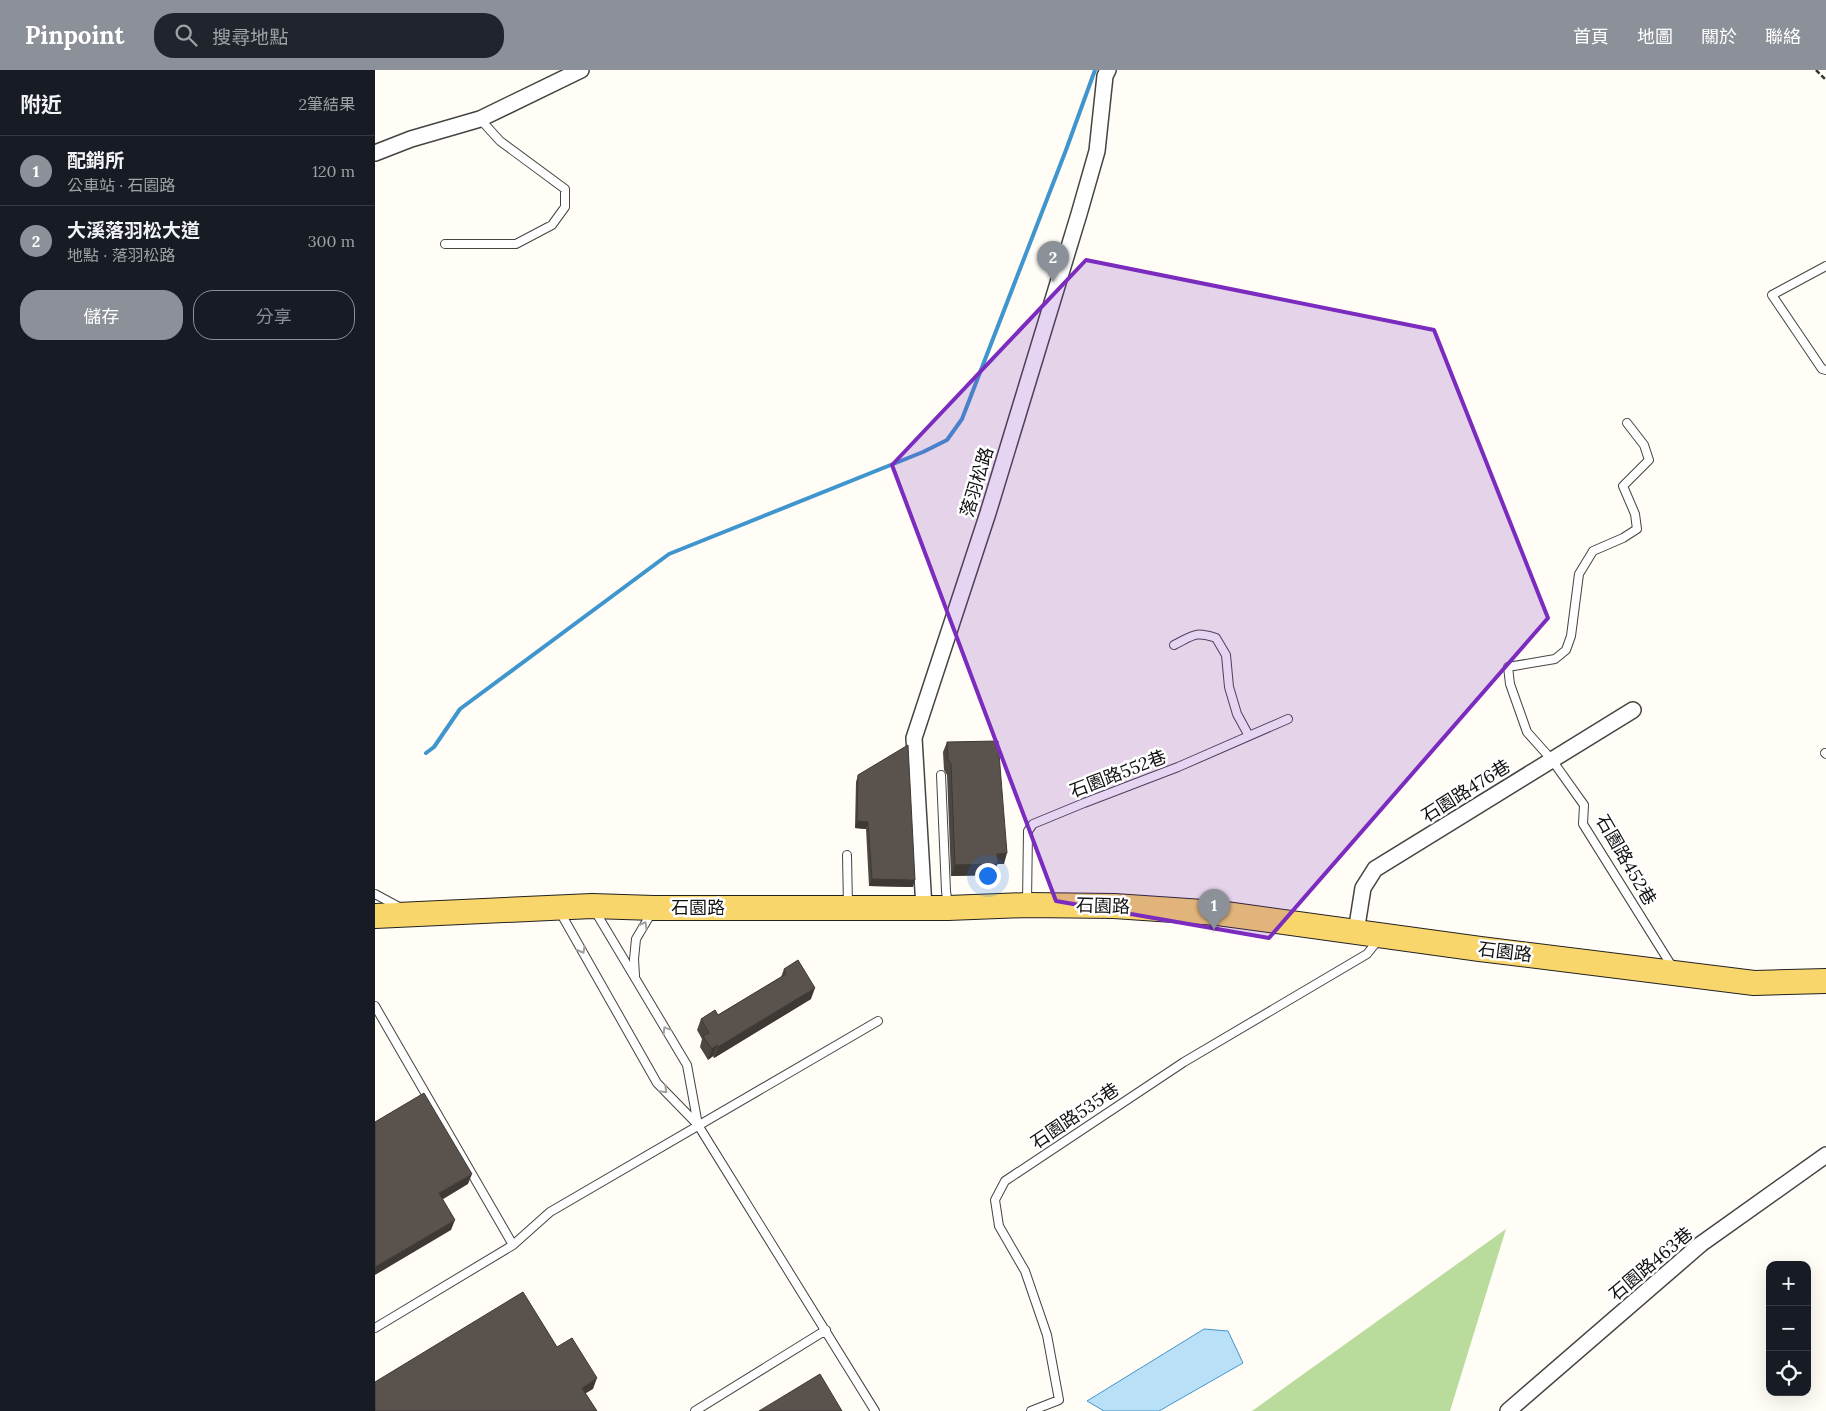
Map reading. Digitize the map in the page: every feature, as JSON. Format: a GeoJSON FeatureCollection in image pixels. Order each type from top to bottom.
{"type":"FeatureCollection","features":[{"type":"Feature","properties":{"kind":"main road","name":"石園路"},"geometry":{"type":"LineString","coordinates":[[375,916],[592,906],[654,908],[948,908],[1027,905],[1114,906],[1218,913],[1754,982],[1826,981]]}},
{"type":"Feature","properties":{"kind":"street"},"geometry":{"type":"LineString","coordinates":[[375,153],[411,139],[480,119],[581,70]]}},
{"type":"Feature","properties":{"kind":"street","name":"落羽松路"},"geometry":{"type":"LineString","coordinates":[[923,908],[914,738],[988,513],[1079,214],[1097,151],[1105,76],[1108,70]]}},
{"type":"Feature","properties":{"kind":"street","name":"石園路476巷"},"geometry":{"type":"LineString","coordinates":[[1356,932],[1363,888],[1375,869],[1633,710]]}},
{"type":"Feature","properties":{"kind":"street","name":"石園路463巷"},"geometry":{"type":"LineString","coordinates":[[1508,1411],[1701,1244],[1826,1155]]}},
{"type":"Feature","properties":{"kind":"lane"},"geometry":{"type":"LineString","coordinates":[[445,244],[516,244],[552,225],[565,207],[565,189],[500,141],[480,119]]}},
{"type":"Feature","properties":{"kind":"lane"},"geometry":{"type":"LineString","coordinates":[[1826,266],[1772,295],[1822,369],[1826,370]]}},
{"type":"Feature","properties":{"kind":"lane","name":"石園路452巷"},"geometry":{"type":"LineString","coordinates":[[1627,423],[1644,445],[1649,460],[1623,486],[1635,514],[1637,529],[1623,538],[1593,551],[1579,574],[1571,636],[1566,650],[1555,659],[1508,667],[1510,684],[1527,732],[1552,760],[1584,805],[1583,824],[1676,973]]}},
{"type":"Feature","properties":{"kind":"lane"},"geometry":{"type":"LineString","coordinates":[[1175,645],[1195,634],[1202,633],[1216,638],[1226,655],[1229,687],[1237,714],[1249,736]]}},
{"type":"Feature","properties":{"kind":"lane","name":"石園路552巷"},"geometry":{"type":"LineString","coordinates":[[1027,905],[1028,831],[1033,824],[1178,767],[1288,719]]}},
{"type":"Feature","properties":{"kind":"lane"},"geometry":{"type":"LineString","coordinates":[[941,776],[948,908]]}},
{"type":"Feature","properties":{"kind":"lane"},"geometry":{"type":"LineString","coordinates":[[847,855],[846,894],[848,908]]}},
{"type":"Feature","properties":{"kind":"lane"},"geometry":{"type":"LineString","coordinates":[[375,894],[409,913]]}},
{"type":"Feature","properties":{"kind":"lane"},"geometry":{"type":"LineString","coordinates":[[592,906],[687,1065],[699,1125]]}},
{"type":"Feature","properties":{"kind":"lane"},"geometry":{"type":"LineString","coordinates":[[558,908],[657,1083],[699,1125],[875,1411]]}},
{"type":"Feature","properties":{"kind":"lane"},"geometry":{"type":"LineString","coordinates":[[635,978],[636,939],[654,908]]}},
{"type":"Feature","properties":{"kind":"lane","name":"石園路535巷"},"geometry":{"type":"LineString","coordinates":[[1031,1411],[1059,1400],[1044,1326],[1025,1271],[999,1226],[995,1200],[1005,1181],[1184,1062],[1367,954],[1382,935]]}},
{"type":"Feature","properties":{"kind":"lane"},"geometry":{"type":"LineString","coordinates":[[375,1006],[513,1245]]}},
{"type":"Feature","properties":{"kind":"lane"},"geometry":{"type":"LineString","coordinates":[[375,1328],[513,1245],[550,1212],[878,1021]]}},
{"type":"Feature","properties":{"kind":"lane"},"geometry":{"type":"LineString","coordinates":[[695,1411],[826,1330]]}},
{"type":"Feature","properties":{"kind":"path"},"geometry":{"type":"LineString","coordinates":[[1816,70],[1826,80]]}},
{"type":"Feature","properties":{"kind":"highlighted area"},"geometry":{"type":"Polygon","coordinates":[[[1086,260],[1434,330],[1548,618],[1269,938],[1056,901],[892,465],[1086,260]]]}},
{"type":"Feature","properties":{"kind":"green space"},"geometry":{"type":"Polygon","coordinates":[[[1506,1229],[1450,1411],[1252,1411],[1506,1229]]]}},
{"type":"Feature","properties":{"kind":"water"},"geometry":{"type":"Polygon","coordinates":[[[1204,1329],[1228,1331],[1243,1363],[1159,1411],[1104,1411],[1087,1401],[1204,1329]]]}},
{"type":"Feature","properties":{"kind":"building"},"geometry":{"type":"Polygon","coordinates":[[[998,741],[1007,853],[997,854],[998,864],[955,865],[951,764],[948,759],[947,742],[998,741]]]}},
{"type":"Feature","properties":{"kind":"building"},"geometry":{"type":"Polygon","coordinates":[[[908,745],[915,880],[872,879],[868,822],[857,821],[858,775],[908,745]]]}},
{"type":"Feature","properties":{"kind":"building"},"geometry":{"type":"Polygon","coordinates":[[[798,960],[815,988],[712,1049],[703,1036],[709,1033],[701,1019],[715,1010],[718,1015],[786,974],[784,969],[798,960]]]}},
{"type":"Feature","properties":{"kind":"building"},"geometry":{"type":"Polygon","coordinates":[[[424,1093],[472,1174],[439,1193],[455,1220],[375,1267],[375,1122],[424,1093]]]}},
{"type":"Feature","properties":{"kind":"building"},"geometry":{"type":"Polygon","coordinates":[[[523,1292],[557,1347],[572,1338],[597,1378],[582,1388],[597,1411],[375,1411],[375,1382],[523,1292]]]}},
{"type":"Feature","properties":{"kind":"building"},"geometry":{"type":"Polygon","coordinates":[[[820,1374],[842,1411],[759,1411],[820,1374]]]}},
{"type":"Feature","properties":{"kind":"waterway"},"geometry":{"type":"LineString","coordinates":[[426,753],[434,747],[460,709],[669,554],[923,452],[947,440],[962,419],[1095,70]]}},
{"type":"Feature","properties":{"kind":"place","name":"大溪落羽松大道"},"geometry":{"type":"Point","coordinates":[1053,282]}},
{"type":"Feature","properties":{"kind":"place","name":"配銷所"},"geometry":{"type":"Point","coordinates":[1214,930]}}]}
